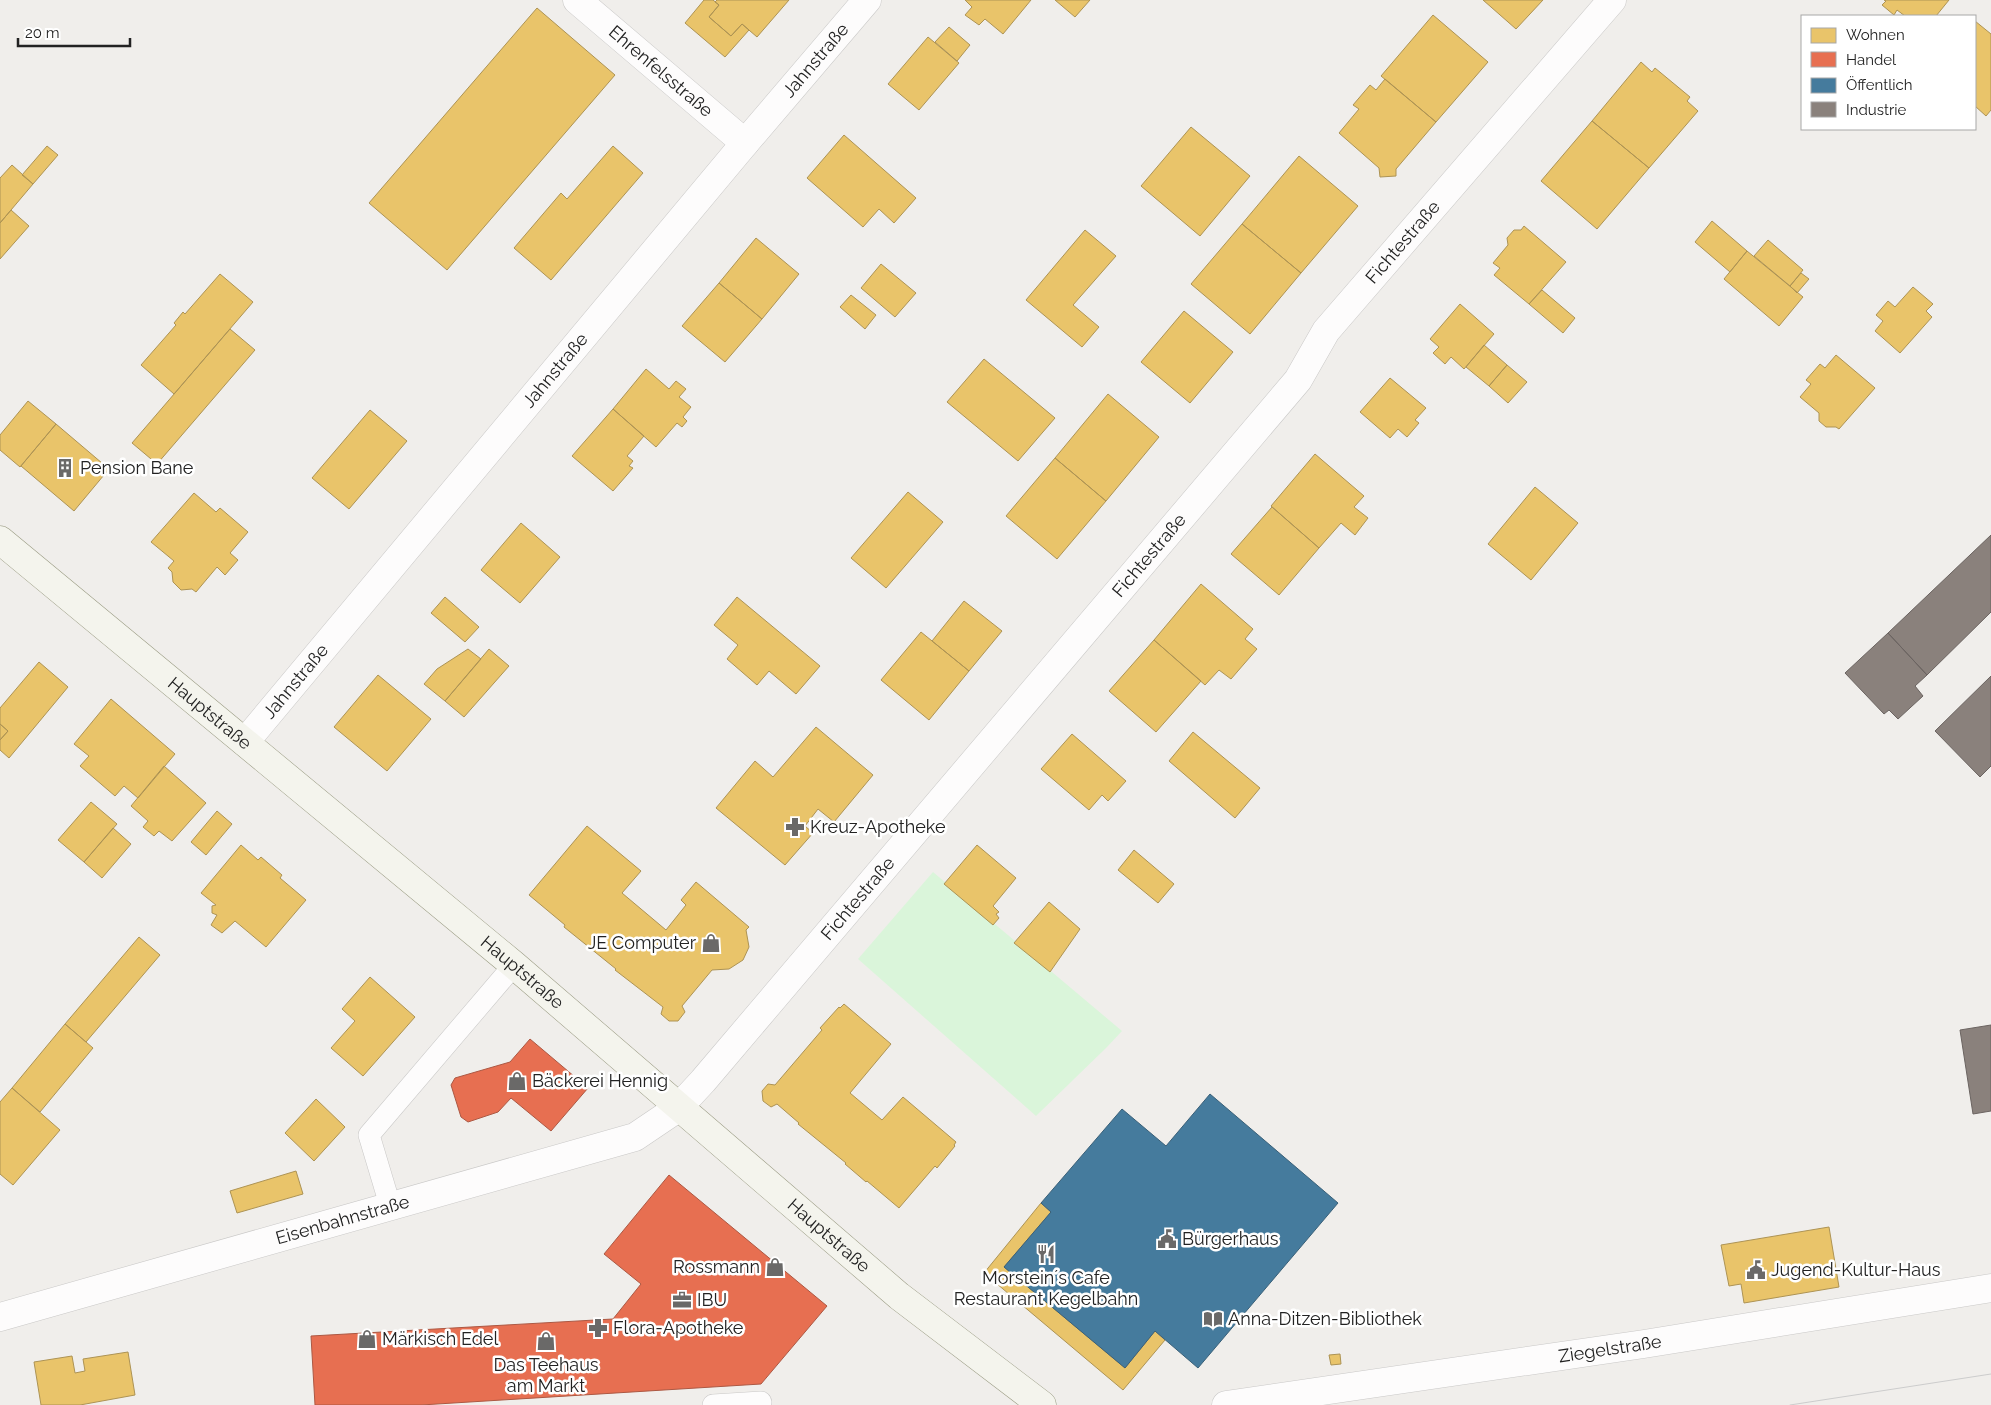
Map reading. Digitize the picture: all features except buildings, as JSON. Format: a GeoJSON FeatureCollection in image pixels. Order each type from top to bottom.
{"type":"FeatureCollection","features":[{"type":"Feature","properties":{"kind":"main road","name":"Hauptstraße"},"geometry":{"type":"LineString","coordinates":[[0,540],[514,965],[678,1108],[899,1296],[1042,1405]]}},
{"type":"Feature","properties":{"kind":"street","name":"Ehrenfelsstraße"},"geometry":{"type":"LineString","coordinates":[[577,0],[745,143]]}},
{"type":"Feature","properties":{"kind":"street","name":"Jahnstraße"},"geometry":{"type":"LineString","coordinates":[[244,742],[745,143],[868,0]]}},
{"type":"Feature","properties":{"kind":"street","name":"Fichtestraße"},"geometry":{"type":"LineString","coordinates":[[678,1108],[703,1081],[1298,380],[1326,331],[1612,0]]}},
{"type":"Feature","properties":{"kind":"street","name":"Eisenbahnstraße"},"geometry":{"type":"LineString","coordinates":[[0,1317],[634,1137],[678,1108]]}},
{"type":"Feature","properties":{"kind":"street","name":"Ziegelstraße"},"geometry":{"type":"LineString","coordinates":[[1226,1405],[1644,1344],[1991,1288]]}},
{"type":"Feature","properties":{"kind":"lane"},"geometry":{"type":"LineString","coordinates":[[390,1205],[369,1135],[514,965]]}},
{"type":"Feature","properties":{"kind":"lane"},"geometry":{"type":"LineString","coordinates":[[713,1405],[761,1402]]}},
{"type":"Feature","properties":{"kind":"green space"},"geometry":{"type":"Polygon","coordinates":[[[933,872],[1122,1031],[1036,1116],[858,959],[933,872]]]}},
{"type":"Feature","properties":{"kind":"tram line"},"geometry":{"type":"LineString","coordinates":[[1790,1405],[1991,1374]]}},
{"type":"Feature","properties":{"kind":"place","name":"Pension Bane"},"geometry":{"type":"Point","coordinates":[65,468]}},
{"type":"Feature","properties":{"kind":"place","name":"Kreuz-Apotheke"},"geometry":{"type":"Point","coordinates":[795,827]}},
{"type":"Feature","properties":{"kind":"place","name":"JE Computer"},"geometry":{"type":"Point","coordinates":[711,943]}},
{"type":"Feature","properties":{"kind":"place","name":"Bäckerei Hennig"},"geometry":{"type":"Point","coordinates":[517,1081]}},
{"type":"Feature","properties":{"kind":"place","name":"Bürgerhaus"},"geometry":{"type":"Point","coordinates":[1167,1239]}},
{"type":"Feature","properties":{"kind":"place","name":"Morstein´s Cafe Restaurant Kegelbahn"},"geometry":{"type":"Point","coordinates":[1046,1254]}},
{"type":"Feature","properties":{"kind":"place","name":"Rossmann"},"geometry":{"type":"Point","coordinates":[775,1267]}},
{"type":"Feature","properties":{"kind":"place","name":"Jugend-Kultur-Haus"},"geometry":{"type":"Point","coordinates":[1756,1270]}},
{"type":"Feature","properties":{"kind":"place","name":"IBU"},"geometry":{"type":"Point","coordinates":[682,1300]}},
{"type":"Feature","properties":{"kind":"place","name":"Anna-Ditzen-Bibliothek"},"geometry":{"type":"Point","coordinates":[1213,1319]}},
{"type":"Feature","properties":{"kind":"place","name":"Flora-Apotheke"},"geometry":{"type":"Point","coordinates":[598,1328]}},
{"type":"Feature","properties":{"kind":"place","name":"Märkisch Edel"},"geometry":{"type":"Point","coordinates":[367,1339]}},
{"type":"Feature","properties":{"kind":"place","name":"Das Teehaus am Markt"},"geometry":{"type":"Point","coordinates":[546,1341]}}]}
